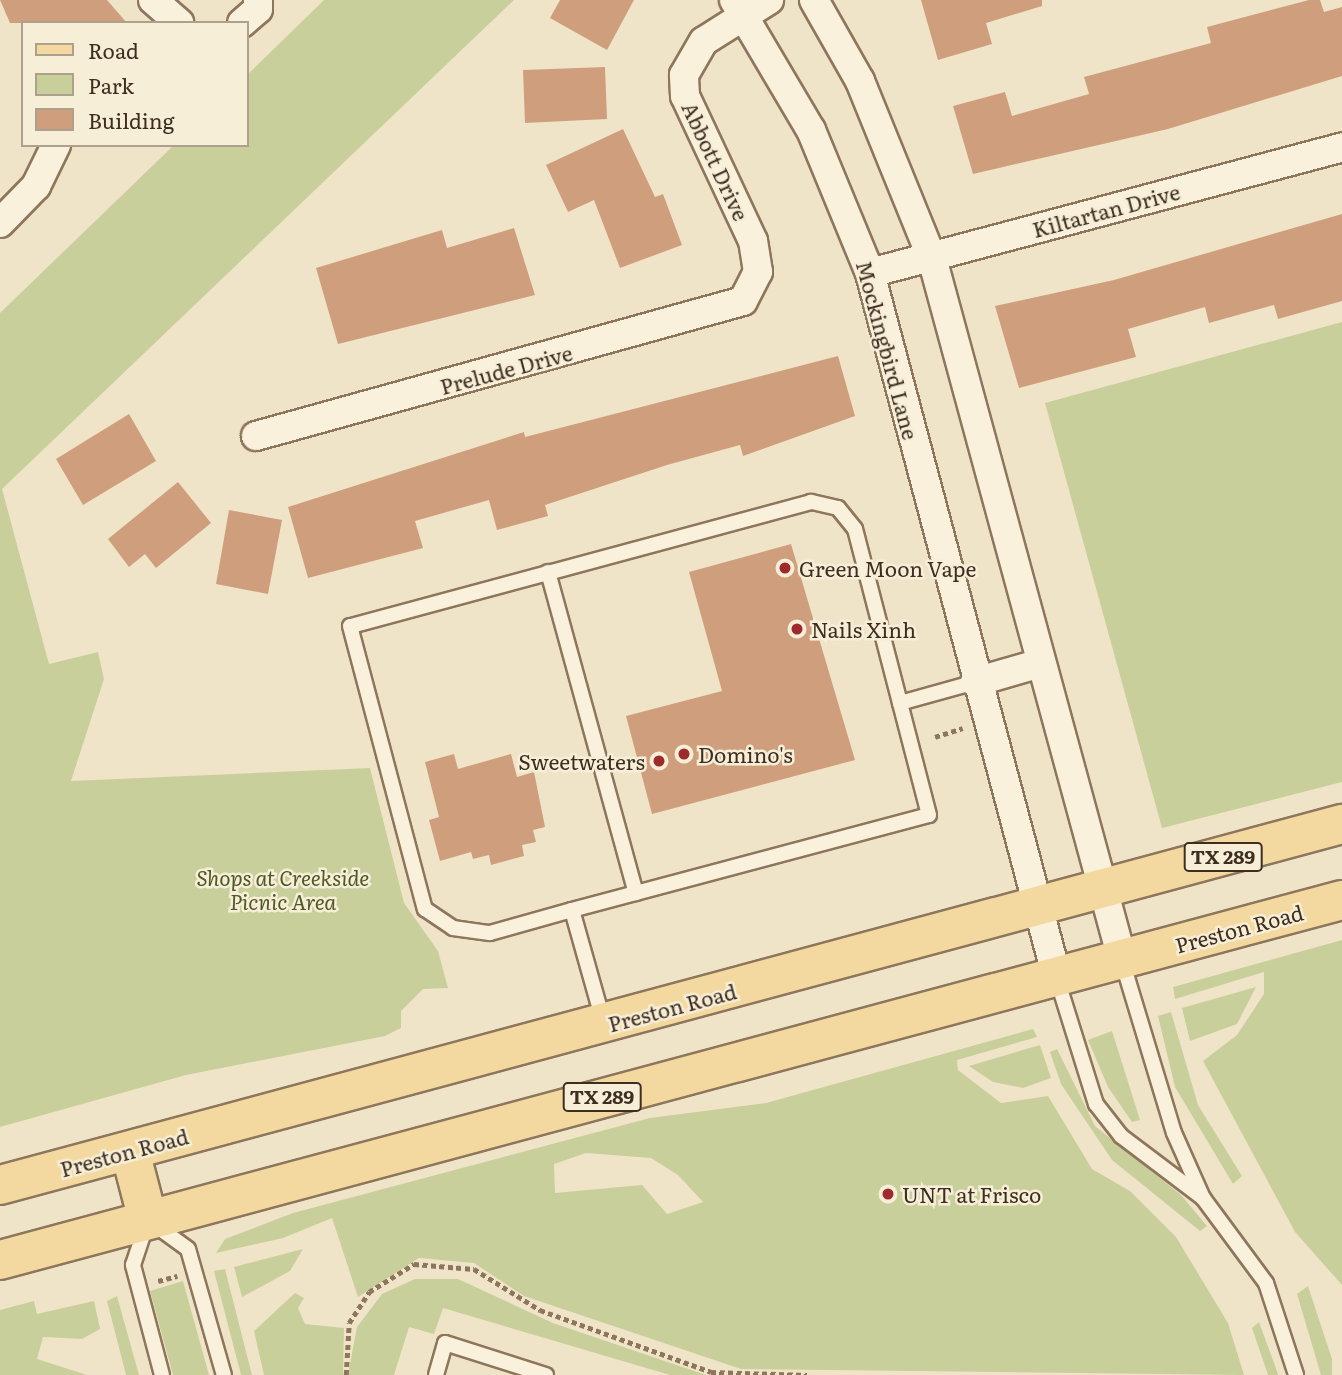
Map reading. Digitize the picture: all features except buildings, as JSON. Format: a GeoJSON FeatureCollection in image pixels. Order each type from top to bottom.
{"type":"FeatureCollection","features":[{"type":"Feature","properties":{"kind":"main road","name":"Preston Road"},"geometry":{"type":"LineString","coordinates":[[0,1185],[1040,909],[1342,824]]}},
{"type":"Feature","properties":{"kind":"main road","name":"Preston Road"},"geometry":{"type":"LineString","coordinates":[[0,1260],[1342,900]]}},
{"type":"Feature","properties":{"kind":"main road"},"geometry":{"type":"LineString","coordinates":[[130,1151],[148,1220]]}},
{"type":"Feature","properties":{"kind":"street"},"geometry":{"type":"LineString","coordinates":[[153,0],[177,21]]}},
{"type":"Feature","properties":{"kind":"street"},"geometry":{"type":"LineString","coordinates":[[244,21],[258,9],[258,0]]}},
{"type":"Feature","properties":{"kind":"street","name":"Abbott Drive"},"geometry":{"type":"LineString","coordinates":[[751,292],[758,272],[753,241],[683,86],[687,64],[704,41],[740,8],[769,0]]}},
{"type":"Feature","properties":{"kind":"street"},"geometry":{"type":"LineString","coordinates":[[814,0],[860,81],[932,258],[1122,959]]}},
{"type":"Feature","properties":{"kind":"street","name":"Mockingbird Lane"},"geometry":{"type":"LineString","coordinates":[[740,8],[811,130],[870,273],[975,682],[1057,978]]}},
{"type":"Feature","properties":{"kind":"street","name":"Kiltartan Drive"},"geometry":{"type":"LineString","coordinates":[[870,273],[1342,146]]}},
{"type":"Feature","properties":{"kind":"street"},"geometry":{"type":"LineString","coordinates":[[0,223],[36,186],[55,147]]}},
{"type":"Feature","properties":{"kind":"street","name":"Prelude Drive"},"geometry":{"type":"LineString","coordinates":[[256,436],[716,313],[751,292]]}},
{"type":"Feature","properties":{"kind":"street"},"geometry":{"type":"LineString","coordinates":[[975,682],[1041,663]]}},
{"type":"Feature","properties":{"kind":"lane"},"geometry":{"type":"LineString","coordinates":[[811,502],[838,508],[855,529],[929,815],[490,933],[453,928],[425,909],[350,626],[548,572],[811,502]]}},
{"type":"Feature","properties":{"kind":"lane"},"geometry":{"type":"LineString","coordinates":[[548,572],[636,893]]}},
{"type":"Feature","properties":{"kind":"lane"},"geometry":{"type":"LineString","coordinates":[[900,703],[975,682]]}},
{"type":"Feature","properties":{"kind":"lane"},"geometry":{"type":"LineString","coordinates":[[572,910],[605,1025]]}},
{"type":"Feature","properties":{"kind":"lane"},"geometry":{"type":"LineString","coordinates":[[1122,959],[1174,1133],[1203,1198],[1266,1283],[1296,1375]]}},
{"type":"Feature","properties":{"kind":"lane"},"geometry":{"type":"LineString","coordinates":[[1057,978],[1096,1104],[1121,1136],[1203,1198]]}},
{"type":"Feature","properties":{"kind":"lane"},"geometry":{"type":"LineString","coordinates":[[162,1375],[133,1265],[148,1220],[188,1250],[225,1375]]}},
{"type":"Feature","properties":{"kind":"lane"},"geometry":{"type":"LineString","coordinates":[[436,1375],[445,1343],[546,1375]]}},
{"type":"Feature","properties":{"kind":"path"},"geometry":{"type":"LineString","coordinates":[[935,737],[963,727]]}},
{"type":"Feature","properties":{"kind":"path"},"geometry":{"type":"LineString","coordinates":[[346,1375],[349,1323],[369,1292],[414,1264],[474,1269],[540,1310],[711,1372],[807,1375]]}},
{"type":"Feature","properties":{"kind":"path"},"geometry":{"type":"LineString","coordinates":[[145,1284],[181,1275]]}},
{"type":"Feature","properties":{"kind":"green space","name":"Shops at Creekside Picnic Area"},"geometry":{"type":"Polygon","coordinates":[[[324,0],[514,0],[2,489],[49,664],[98,652],[104,679],[71,781],[370,768],[404,903],[438,951],[448,988],[423,989],[401,1011],[401,1028],[385,1036],[186,1075],[0,1127],[0,313],[172,147],[248,147],[248,74],[324,0]]]}},
{"type":"Feature","properties":{"kind":"green space"},"geometry":{"type":"Polygon","coordinates":[[[1342,322],[1342,782],[1162,828],[1045,403],[1342,322]]]}},
{"type":"Feature","properties":{"kind":"green space"},"geometry":{"type":"Polygon","coordinates":[[[1342,940],[1342,1285],[1295,1232],[1203,1061],[1237,1035],[1264,994],[1264,972],[1175,999],[1173,987],[1342,940]]]}},
{"type":"Feature","properties":{"kind":"green space"},"geometry":{"type":"Polygon","coordinates":[[[1256,987],[1237,1024],[1190,1041],[1182,1008],[1256,987]]]}},
{"type":"Feature","properties":{"kind":"green space"},"geometry":{"type":"Polygon","coordinates":[[[1171,1012],[1198,1105],[1242,1176],[1233,1184],[1175,1087],[1158,1016],[1171,1012]]]}},
{"type":"Feature","properties":{"kind":"green space"},"geometry":{"type":"Polygon","coordinates":[[[1033,1029],[1037,1037],[957,1060],[958,1070],[1001,1103],[1048,1096],[1092,1169],[1130,1191],[1176,1237],[1228,1323],[1244,1375],[741,1369],[524,1296],[474,1263],[419,1258],[358,1297],[332,1218],[283,1238],[216,1253],[225,1239],[293,1213],[650,1118],[766,1103],[1033,1029]],[[586,1153],[554,1164],[555,1193],[642,1185],[667,1214],[703,1202],[678,1175],[651,1158],[586,1153]]]}},
{"type":"Feature","properties":{"kind":"green space"},"geometry":{"type":"Polygon","coordinates":[[[1112,1031],[1140,1120],[1132,1122],[1108,1087],[1088,1040],[1112,1031]]]}},
{"type":"Feature","properties":{"kind":"green space"},"geometry":{"type":"Polygon","coordinates":[[[1040,1045],[1051,1078],[1023,1088],[993,1082],[969,1066],[1040,1045]]]}},
{"type":"Feature","properties":{"kind":"green space"},"geometry":{"type":"Polygon","coordinates":[[[1057,1049],[1095,1126],[1181,1195],[1207,1226],[1200,1231],[1112,1160],[1061,1084],[1050,1052],[1057,1049]]]}},
{"type":"Feature","properties":{"kind":"green space"},"geometry":{"type":"Polygon","coordinates":[[[303,1249],[290,1271],[242,1297],[234,1267],[303,1249]]]}},
{"type":"Feature","properties":{"kind":"green space"},"geometry":{"type":"Polygon","coordinates":[[[225,1269],[252,1375],[241,1375],[214,1271],[225,1269]]]}},
{"type":"Feature","properties":{"kind":"green space"},"geometry":{"type":"Polygon","coordinates":[[[415,1279],[458,1279],[553,1323],[706,1375],[670,1375],[443,1308],[434,1334],[409,1327],[394,1375],[348,1375],[357,1327],[382,1294],[415,1279]]]}},
{"type":"Feature","properties":{"kind":"green space"},"geometry":{"type":"Polygon","coordinates":[[[183,1281],[209,1375],[173,1375],[150,1291],[183,1281]]]}},
{"type":"Feature","properties":{"kind":"green space"},"geometry":{"type":"Polygon","coordinates":[[[1308,1286],[1332,1359],[1332,1375],[1321,1375],[1297,1294],[1308,1286]]]}},
{"type":"Feature","properties":{"kind":"green space"},"geometry":{"type":"Polygon","coordinates":[[[295,1293],[304,1298],[298,1308],[305,1324],[344,1328],[343,1375],[264,1375],[254,1331],[295,1293]]]}},
{"type":"Feature","properties":{"kind":"green space"},"geometry":{"type":"Polygon","coordinates":[[[117,1296],[139,1375],[126,1375],[107,1301],[117,1296]]]}},
{"type":"Feature","properties":{"kind":"green space"},"geometry":{"type":"Polygon","coordinates":[[[34,1301],[37,1314],[94,1301],[100,1329],[82,1339],[43,1337],[37,1359],[87,1375],[0,1375],[0,1310],[34,1301]]]}},
{"type":"Feature","properties":{"kind":"green space"},"geometry":{"type":"Polygon","coordinates":[[[1259,1322],[1278,1375],[1268,1375],[1252,1328],[1259,1322]]]}},
{"type":"Feature","properties":{"kind":"place","name":"Green Moon Vape"},"geometry":{"type":"Point","coordinates":[785,568]}},
{"type":"Feature","properties":{"kind":"place","name":"Nails Xinh"},"geometry":{"type":"Point","coordinates":[797,629]}},
{"type":"Feature","properties":{"kind":"place","name":"Domino's"},"geometry":{"type":"Point","coordinates":[684,754]}},
{"type":"Feature","properties":{"kind":"place","name":"Sweetwaters"},"geometry":{"type":"Point","coordinates":[659,761]}},
{"type":"Feature","properties":{"kind":"place","name":"UNT at Frisco"},"geometry":{"type":"Point","coordinates":[888,1194]}}]}
